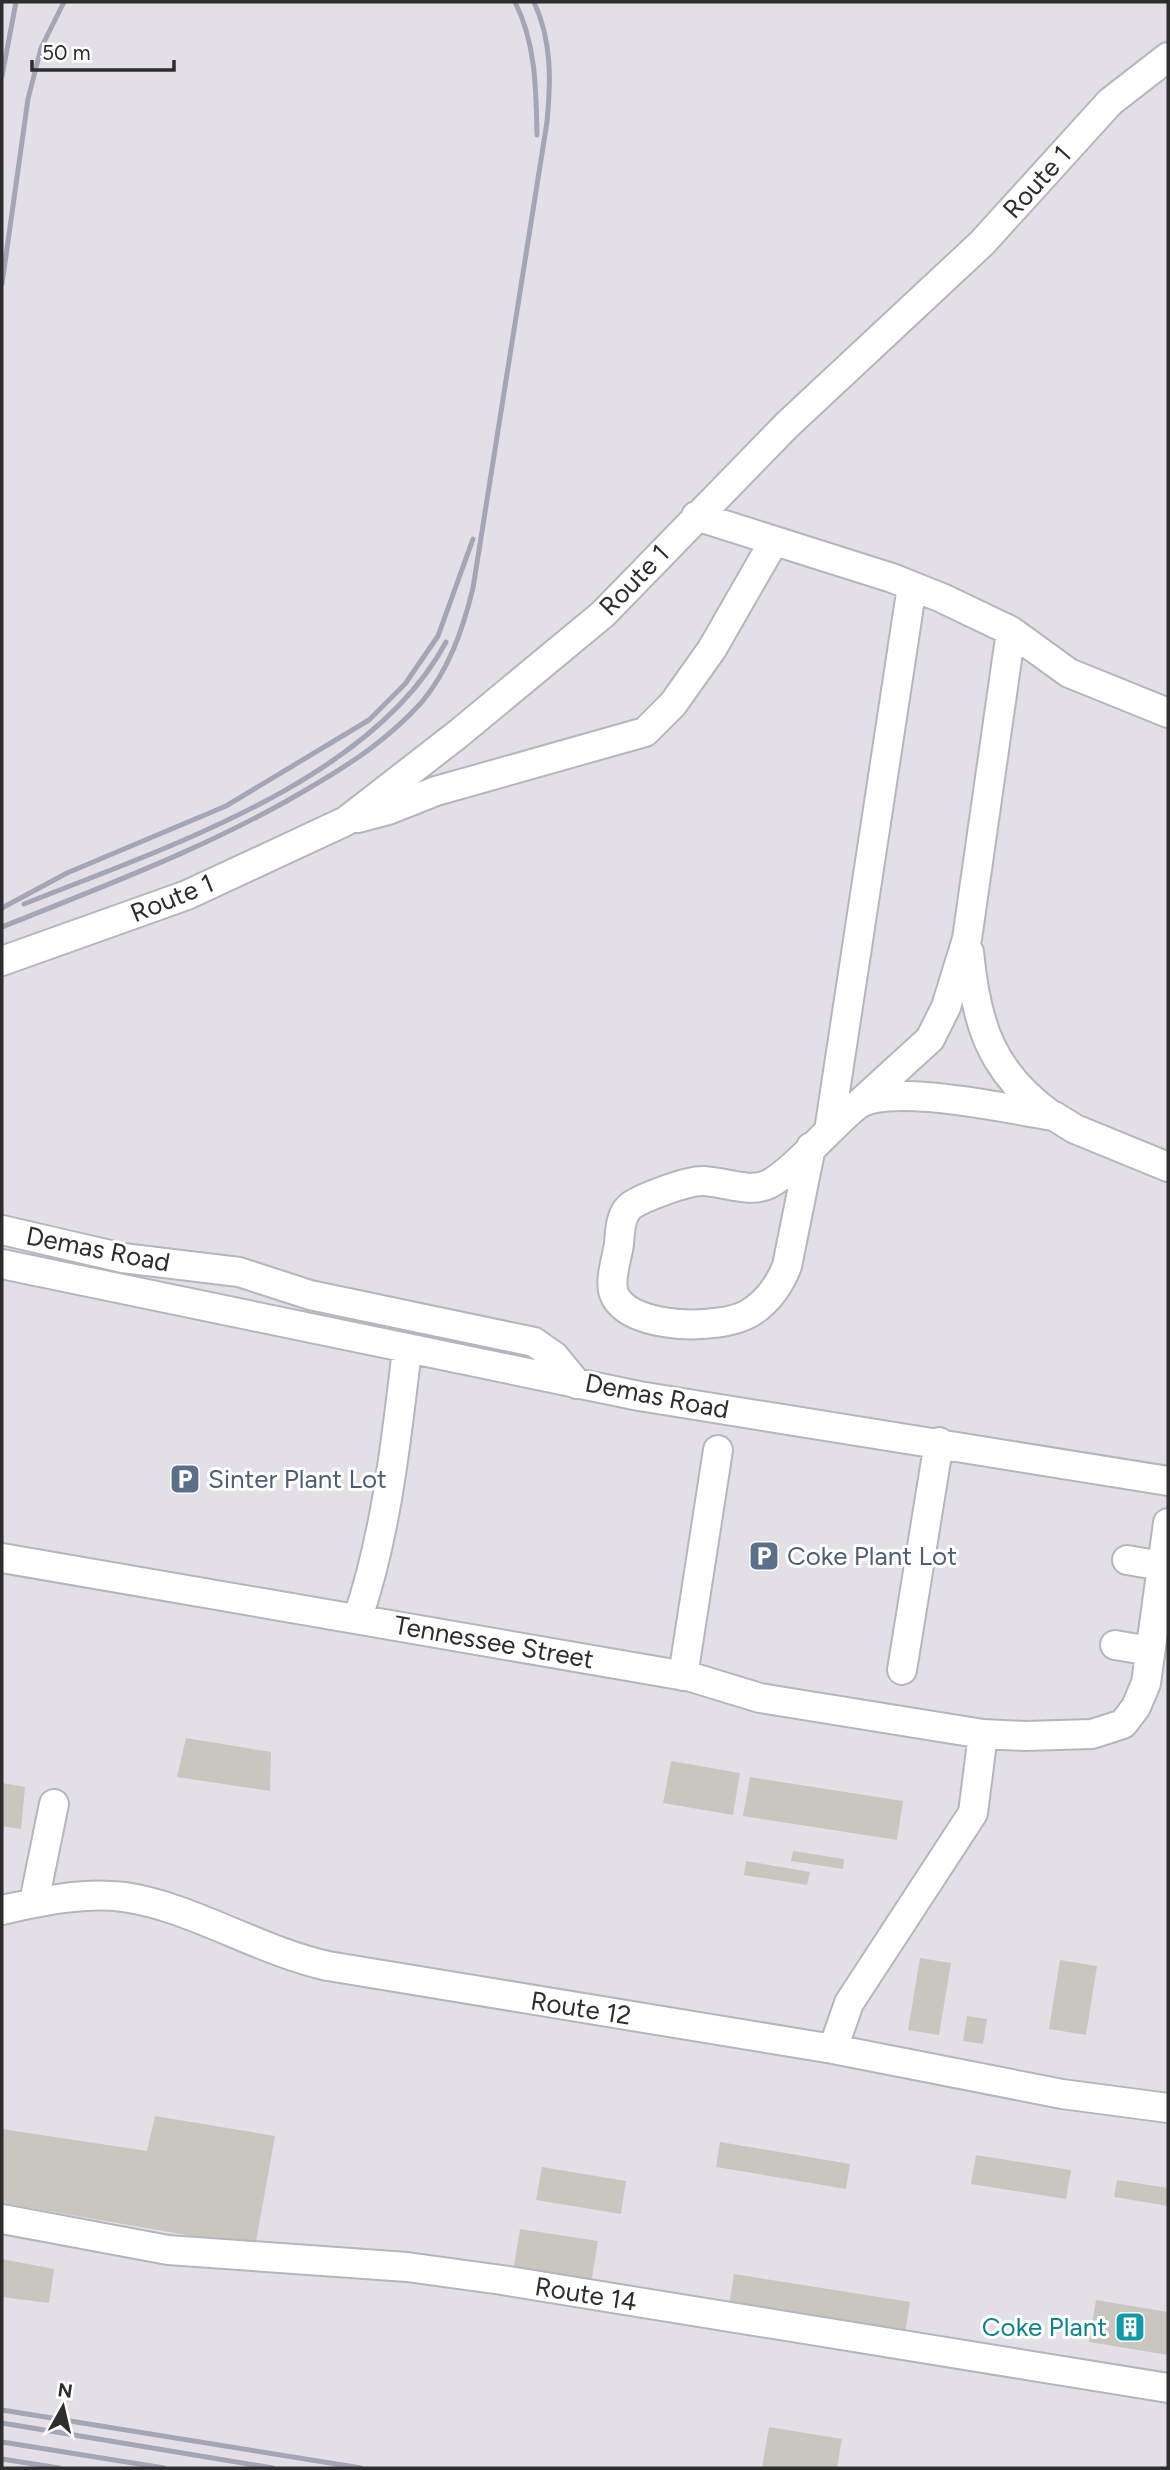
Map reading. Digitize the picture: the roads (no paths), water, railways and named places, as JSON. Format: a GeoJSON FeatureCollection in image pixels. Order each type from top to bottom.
{"type":"FeatureCollection","features":[{"type":"Feature","properties":{"kind":"street","name":"Route 1"},"geometry":{"type":"LineString","coordinates":[[2,961],[187,895],[346,821],[603,614],[696,516],[859,354],[982,243],[1110,102],[1168,57]]}},
{"type":"Feature","properties":{"kind":"street"},"geometry":{"type":"LineString","coordinates":[[696,516],[912,586],[1011,631],[1069,673],[1168,713]]}},
{"type":"Feature","properties":{"kind":"street"},"geometry":{"type":"LineString","coordinates":[[346,821],[388,810],[436,791],[645,732],[673,704],[712,649],[774,541]]}},
{"type":"Feature","properties":{"kind":"street"},"geometry":{"type":"LineString","coordinates":[[912,586],[820,1139],[787,1266],[780,1282],[758,1307],[736,1320],[721,1324],[674,1324],[637,1314],[614,1295],[622,1222],[631,1206],[700,1181],[761,1187],[771,1183],[820,1139],[859,1104],[930,1039],[946,1007],[967,939],[1011,631]]}},
{"type":"Feature","properties":{"kind":"street"},"geometry":{"type":"LineString","coordinates":[[967,939],[976,1003],[997,1061],[1016,1087],[1054,1116],[1168,1167]]}},
{"type":"Feature","properties":{"kind":"street"},"geometry":{"type":"LineString","coordinates":[[859,1104],[907,1094],[1054,1116]]}},
{"type":"Feature","properties":{"kind":"street","name":"Demas Road"},"geometry":{"type":"LineString","coordinates":[[2,1230],[123,1258],[239,1272],[310,1295],[534,1342],[554,1356],[577,1384],[1168,1481]]}},
{"type":"Feature","properties":{"kind":"street"},"geometry":{"type":"LineString","coordinates":[[2,1264],[577,1384]]}},
{"type":"Feature","properties":{"kind":"street"},"geometry":{"type":"LineString","coordinates":[[358,1618],[376,1559],[389,1492],[407,1350]]}},
{"type":"Feature","properties":{"kind":"street"},"geometry":{"type":"LineString","coordinates":[[902,1670],[939,1443]]}},
{"type":"Feature","properties":{"kind":"street"},"geometry":{"type":"LineString","coordinates":[[683,1676],[718,1450]]}},
{"type":"Feature","properties":{"kind":"street","name":"Tennessee Street"},"geometry":{"type":"LineString","coordinates":[[2,1558],[683,1676],[760,1698],[984,1734],[1092,1734],[1124,1724],[1136,1707],[1146,1683],[1168,1523]]}},
{"type":"Feature","properties":{"kind":"street"},"geometry":{"type":"LineString","coordinates":[[1127,1560],[1162,1566]]}},
{"type":"Feature","properties":{"kind":"street"},"geometry":{"type":"LineString","coordinates":[[1115,1645],[1150,1651]]}},
{"type":"Feature","properties":{"kind":"street"},"geometry":{"type":"LineString","coordinates":[[833,2049],[849,2003],[974,1813],[984,1734]]}},
{"type":"Feature","properties":{"kind":"street"},"geometry":{"type":"LineString","coordinates":[[34,1902],[54,1804]]}},
{"type":"Feature","properties":{"kind":"street","name":"Route 12"},"geometry":{"type":"LineString","coordinates":[[2,1910],[34,1902],[92,1895],[125,1897],[180,1913],[265,1948],[328,1966],[833,2049],[1062,2094],[1168,2108]]}},
{"type":"Feature","properties":{"kind":"street","name":"Route 14"},"geometry":{"type":"LineString","coordinates":[[2,2219],[168,2250],[306,2262],[407,2267],[502,2280],[1168,2388]]}},
{"type":"Feature","properties":{"kind":"railway"},"geometry":{"type":"LineString","coordinates":[[2,76],[16,2]]}},
{"type":"Feature","properties":{"kind":"railway"},"geometry":{"type":"LineString","coordinates":[[2,284],[28,99],[41,48],[64,2]]}},
{"type":"Feature","properties":{"kind":"railway"},"geometry":{"type":"LineString","coordinates":[[515,2],[531,50],[537,135]]}},
{"type":"Feature","properties":{"kind":"railway"},"geometry":{"type":"LineString","coordinates":[[2,927],[162,862],[278,806],[372,748],[421,703],[440,677],[460,634],[473,588],[547,122],[549,61],[544,31],[534,2]]}},
{"type":"Feature","properties":{"kind":"railway"},"geometry":{"type":"LineString","coordinates":[[2,908],[67,873],[226,806],[369,720],[405,684],[438,636],[473,539]]}},
{"type":"Feature","properties":{"kind":"railway"},"geometry":{"type":"LineString","coordinates":[[24,904],[200,833],[260,804],[317,771],[369,734],[412,691],[446,642]]}},
{"type":"Feature","properties":{"kind":"railway"},"geometry":{"type":"LineString","coordinates":[[2,2410],[361,2468]]}},
{"type":"Feature","properties":{"kind":"railway"},"geometry":{"type":"LineString","coordinates":[[2,2423],[273,2468]]}},
{"type":"Feature","properties":{"kind":"railway"},"geometry":{"type":"LineString","coordinates":[[2,2442],[164,2468]]}},
{"type":"Feature","properties":{"kind":"railway"},"geometry":{"type":"LineString","coordinates":[[2,2459],[59,2468]]}},
{"type":"Feature","properties":{"kind":"place","name":"Sinter Plant Lot"},"geometry":{"type":"Point","coordinates":[185,1479]}},
{"type":"Feature","properties":{"kind":"place","name":"Coke Plant Lot"},"geometry":{"type":"Point","coordinates":[764,1556]}},
{"type":"Feature","properties":{"kind":"place","name":"Coke Plant"},"geometry":{"type":"Point","coordinates":[1130,2327]}}]}
